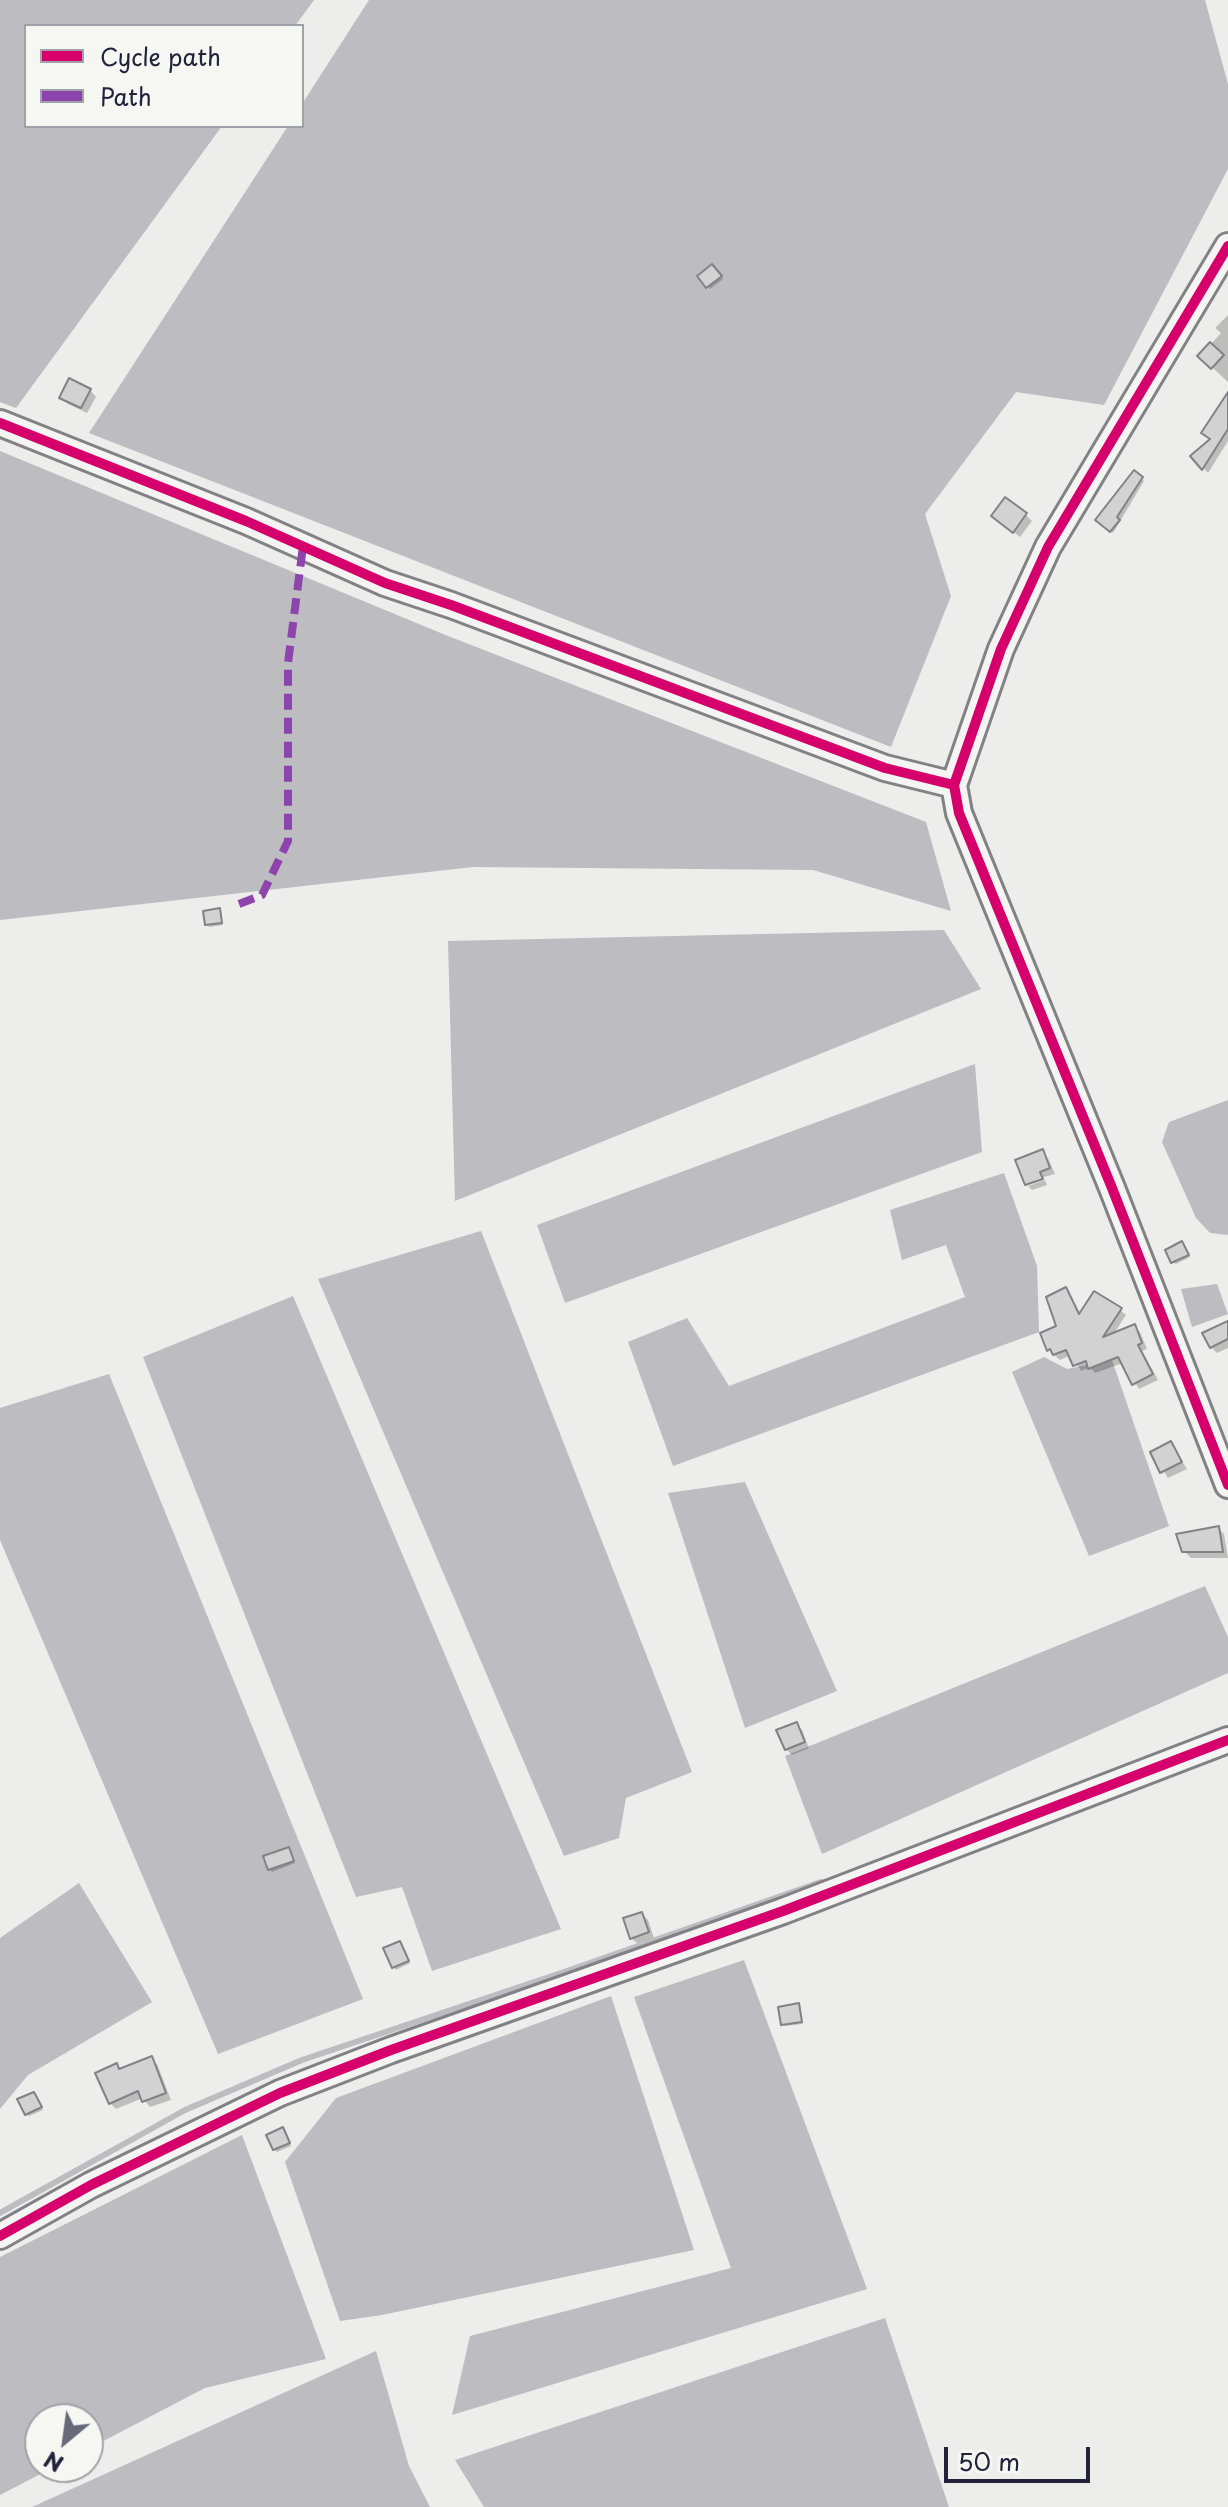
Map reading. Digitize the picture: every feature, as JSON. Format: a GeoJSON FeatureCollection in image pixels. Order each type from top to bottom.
{"type":"FeatureCollection","features":[{"type":"Feature","properties":{"kind":"street"},"geometry":{"type":"LineString","coordinates":[[1228,246],[1042,559],[1001,649],[954,785],[959,813],[1112,1188],[1228,1485]]}},
{"type":"Feature","properties":{"kind":"street"},"geometry":{"type":"LineString","coordinates":[[0,423],[246,521],[385,583],[885,768],[954,785]]}},
{"type":"Feature","properties":{"kind":"street"},"geometry":{"type":"LineString","coordinates":[[0,2236],[105,2178],[280,2093],[405,2045],[783,1911],[1228,1740]]}},
{"type":"Feature","properties":{"kind":"shaded area"},"geometry":{"type":"Polygon","coordinates":[[[0,0],[314,0],[296,24],[24,24],[24,128],[221,128],[16,408],[0,402],[0,0]]]}},
{"type":"Feature","properties":{"kind":"shaded area"},"geometry":{"type":"Polygon","coordinates":[[[369,0],[1205,0],[1228,84],[1228,169],[1104,405],[1016,392],[925,514],[951,596],[891,747],[89,433],[287,128],[304,128],[304,101],[369,0]]]}},
{"type":"Feature","properties":{"kind":"shaded area"},"geometry":{"type":"Polygon","coordinates":[[[0,451],[448,636],[926,822],[951,911],[813,870],[473,867],[0,920],[0,451]]]}},
{"type":"Feature","properties":{"kind":"shaded area"},"geometry":{"type":"Polygon","coordinates":[[[944,930],[981,989],[455,1201],[448,941],[944,930]]]}},
{"type":"Feature","properties":{"kind":"shaded area"},"geometry":{"type":"Polygon","coordinates":[[[975,1064],[982,1152],[565,1303],[537,1225],[975,1064]]]}},
{"type":"Feature","properties":{"kind":"shaded area"},"geometry":{"type":"Polygon","coordinates":[[[1228,1100],[1228,1235],[1210,1233],[1196,1218],[1162,1142],[1169,1122],[1228,1100]]]}},
{"type":"Feature","properties":{"kind":"shaded area"},"geometry":{"type":"Polygon","coordinates":[[[1004,1173],[1037,1266],[1039,1332],[673,1466],[628,1342],[687,1318],[729,1386],[965,1297],[946,1245],[902,1260],[890,1210],[1004,1173]]]}},
{"type":"Feature","properties":{"kind":"shaded area"},"geometry":{"type":"Polygon","coordinates":[[[481,1231],[692,1772],[626,1798],[619,1838],[564,1856],[318,1279],[481,1231]]]}},
{"type":"Feature","properties":{"kind":"shaded area"},"geometry":{"type":"Polygon","coordinates":[[[1217,1284],[1228,1314],[1192,1327],[1181,1289],[1217,1284]]]}},
{"type":"Feature","properties":{"kind":"shaded area"},"geometry":{"type":"Polygon","coordinates":[[[293,1296],[561,1929],[432,1971],[402,1887],[356,1897],[143,1357],[293,1296]]]}},
{"type":"Feature","properties":{"kind":"shaded area"},"geometry":{"type":"Polygon","coordinates":[[[1044,1357],[1067,1369],[1112,1360],[1169,1526],[1089,1556],[1012,1372],[1044,1357]]]}},
{"type":"Feature","properties":{"kind":"shaded area"},"geometry":{"type":"Polygon","coordinates":[[[109,1374],[363,1999],[218,2054],[0,1540],[0,1408],[109,1374]]]}},
{"type":"Feature","properties":{"kind":"shaded area"},"geometry":{"type":"Polygon","coordinates":[[[745,1482],[837,1691],[745,1728],[668,1493],[745,1482]]]}},
{"type":"Feature","properties":{"kind":"shaded area"},"geometry":{"type":"Polygon","coordinates":[[[1205,1586],[1228,1637],[1228,1673],[822,1854],[785,1756],[1205,1586]]]}},
{"type":"Feature","properties":{"kind":"shaded area"},"geometry":{"type":"Polygon","coordinates":[[[79,1883],[152,2002],[28,2075],[0,2109],[0,1938],[79,1883]]]}},
{"type":"Feature","properties":{"kind":"shaded area"},"geometry":{"type":"Polygon","coordinates":[[[744,1960],[867,2289],[452,2415],[470,2336],[731,2268],[634,1997],[744,1960]]]}},
{"type":"Feature","properties":{"kind":"shaded area"},"geometry":{"type":"Polygon","coordinates":[[[611,1996],[694,2250],[340,2321],[285,2162],[336,2098],[611,1996]]]}},
{"type":"Feature","properties":{"kind":"shaded area"},"geometry":{"type":"Polygon","coordinates":[[[242,2135],[326,2359],[205,2388],[104,2441],[104,2403],[24,2403],[24,2483],[0,2495],[0,2257],[242,2135]]]}},
{"type":"Feature","properties":{"kind":"shaded area"},"geometry":{"type":"Polygon","coordinates":[[[885,2318],[949,2507],[484,2507],[455,2460],[885,2318]]]}},
{"type":"Feature","properties":{"kind":"shaded area"},"geometry":{"type":"Polygon","coordinates":[[[376,2351],[409,2466],[430,2507],[32,2507],[85,2483],[104,2483],[104,2474],[376,2351]]]}},
{"type":"Feature","properties":{"kind":"building"},"geometry":{"type":"Polygon","coordinates":[[[712,264],[722,276],[706,288],[697,276],[712,264]]]}},
{"type":"Feature","properties":{"kind":"building"},"geometry":{"type":"Polygon","coordinates":[[[1210,342],[1224,355],[1211,369],[1197,356],[1210,342]]]}},
{"type":"Feature","properties":{"kind":"building"},"geometry":{"type":"Polygon","coordinates":[[[69,378],[91,389],[81,408],[59,398],[69,378]]]}},
{"type":"Feature","properties":{"kind":"building"},"geometry":{"type":"Polygon","coordinates":[[[1228,392],[1228,429],[1202,470],[1190,456],[1210,439],[1201,433],[1228,392]]]}},
{"type":"Feature","properties":{"kind":"building"},"geometry":{"type":"Polygon","coordinates":[[[1134,470],[1143,477],[1117,517],[1120,520],[1110,532],[1095,520],[1134,470]]]}},
{"type":"Feature","properties":{"kind":"building"},"geometry":{"type":"Polygon","coordinates":[[[1005,497],[1027,513],[1013,533],[991,516],[1005,497]]]}},
{"type":"Feature","properties":{"kind":"building"},"geometry":{"type":"Polygon","coordinates":[[[220,908],[222,923],[205,925],[203,911],[220,908]]]}},
{"type":"Feature","properties":{"kind":"building"},"geometry":{"type":"Polygon","coordinates":[[[1043,1149],[1050,1168],[1040,1172],[1043,1179],[1025,1185],[1015,1160],[1043,1149]]]}},
{"type":"Feature","properties":{"kind":"building"},"geometry":{"type":"Polygon","coordinates":[[[1182,1241],[1189,1255],[1171,1263],[1165,1250],[1182,1241]]]}},
{"type":"Feature","properties":{"kind":"building"},"geometry":{"type":"Polygon","coordinates":[[[1066,1287],[1079,1314],[1094,1291],[1122,1308],[1103,1337],[1135,1324],[1142,1343],[1138,1345],[1153,1374],[1132,1385],[1118,1357],[1088,1369],[1086,1361],[1073,1366],[1066,1350],[1053,1355],[1050,1349],[1047,1351],[1040,1333],[1056,1326],[1046,1297],[1066,1287]]]}},
{"type":"Feature","properties":{"kind":"building"},"geometry":{"type":"Polygon","coordinates":[[[1228,1321],[1228,1339],[1210,1348],[1202,1333],[1228,1321]]]}},
{"type":"Feature","properties":{"kind":"building"},"geometry":{"type":"Polygon","coordinates":[[[1171,1441],[1182,1462],[1160,1473],[1150,1452],[1171,1441]]]}},
{"type":"Feature","properties":{"kind":"building"},"geometry":{"type":"Polygon","coordinates":[[[1219,1526],[1223,1552],[1182,1552],[1176,1534],[1219,1526]]]}},
{"type":"Feature","properties":{"kind":"building"},"geometry":{"type":"Polygon","coordinates":[[[797,1722],[805,1742],[785,1750],[776,1730],[797,1722]]]}},
{"type":"Feature","properties":{"kind":"building"},"geometry":{"type":"Polygon","coordinates":[[[289,1847],[294,1861],[268,1870],[263,1856],[289,1847]]]}},
{"type":"Feature","properties":{"kind":"building"},"geometry":{"type":"Polygon","coordinates":[[[642,1912],[649,1932],[630,1939],[623,1918],[642,1912]]]}},
{"type":"Feature","properties":{"kind":"building"},"geometry":{"type":"Polygon","coordinates":[[[400,1941],[409,1961],[392,1968],[383,1948],[400,1941]]]}},
{"type":"Feature","properties":{"kind":"building"},"geometry":{"type":"Polygon","coordinates":[[[799,2003],[802,2022],[781,2025],[778,2007],[799,2003]]]}},
{"type":"Feature","properties":{"kind":"building"},"geometry":{"type":"Polygon","coordinates":[[[152,2056],[166,2093],[142,2102],[138,2091],[109,2104],[95,2073],[117,2063],[119,2069],[152,2056]]]}},
{"type":"Feature","properties":{"kind":"building"},"geometry":{"type":"Polygon","coordinates":[[[34,2092],[42,2107],[25,2115],[17,2099],[34,2092]]]}},
{"type":"Feature","properties":{"kind":"building"},"geometry":{"type":"Polygon","coordinates":[[[283,2127],[290,2143],[273,2150],[266,2135],[283,2127]]]}},
{"type":"Feature","properties":{"kind":"waterway"},"geometry":{"type":"LineString","coordinates":[[0,2213],[185,2110],[302,2060],[821,1882]]}},
{"type":"Feature","properties":{"kind":"marked path"},"geometry":{"type":"LineString","coordinates":[[239,904],[262,895],[288,841],[288,663],[303,546]]}},
{"type":"Feature","properties":{"kind":"cycle path"},"geometry":{"type":"LineString","coordinates":[[1228,246],[1048,547],[1001,649],[954,785],[959,813],[1112,1188],[1228,1485]]}},
{"type":"Feature","properties":{"kind":"cycle path"},"geometry":{"type":"LineString","coordinates":[[0,423],[246,521],[385,583],[885,768],[954,785]]}},
{"type":"Feature","properties":{"kind":"cycle path"},"geometry":{"type":"LineString","coordinates":[[0,2236],[91,2185],[280,2093],[391,2050],[783,1911],[1228,1740]]}}]}
